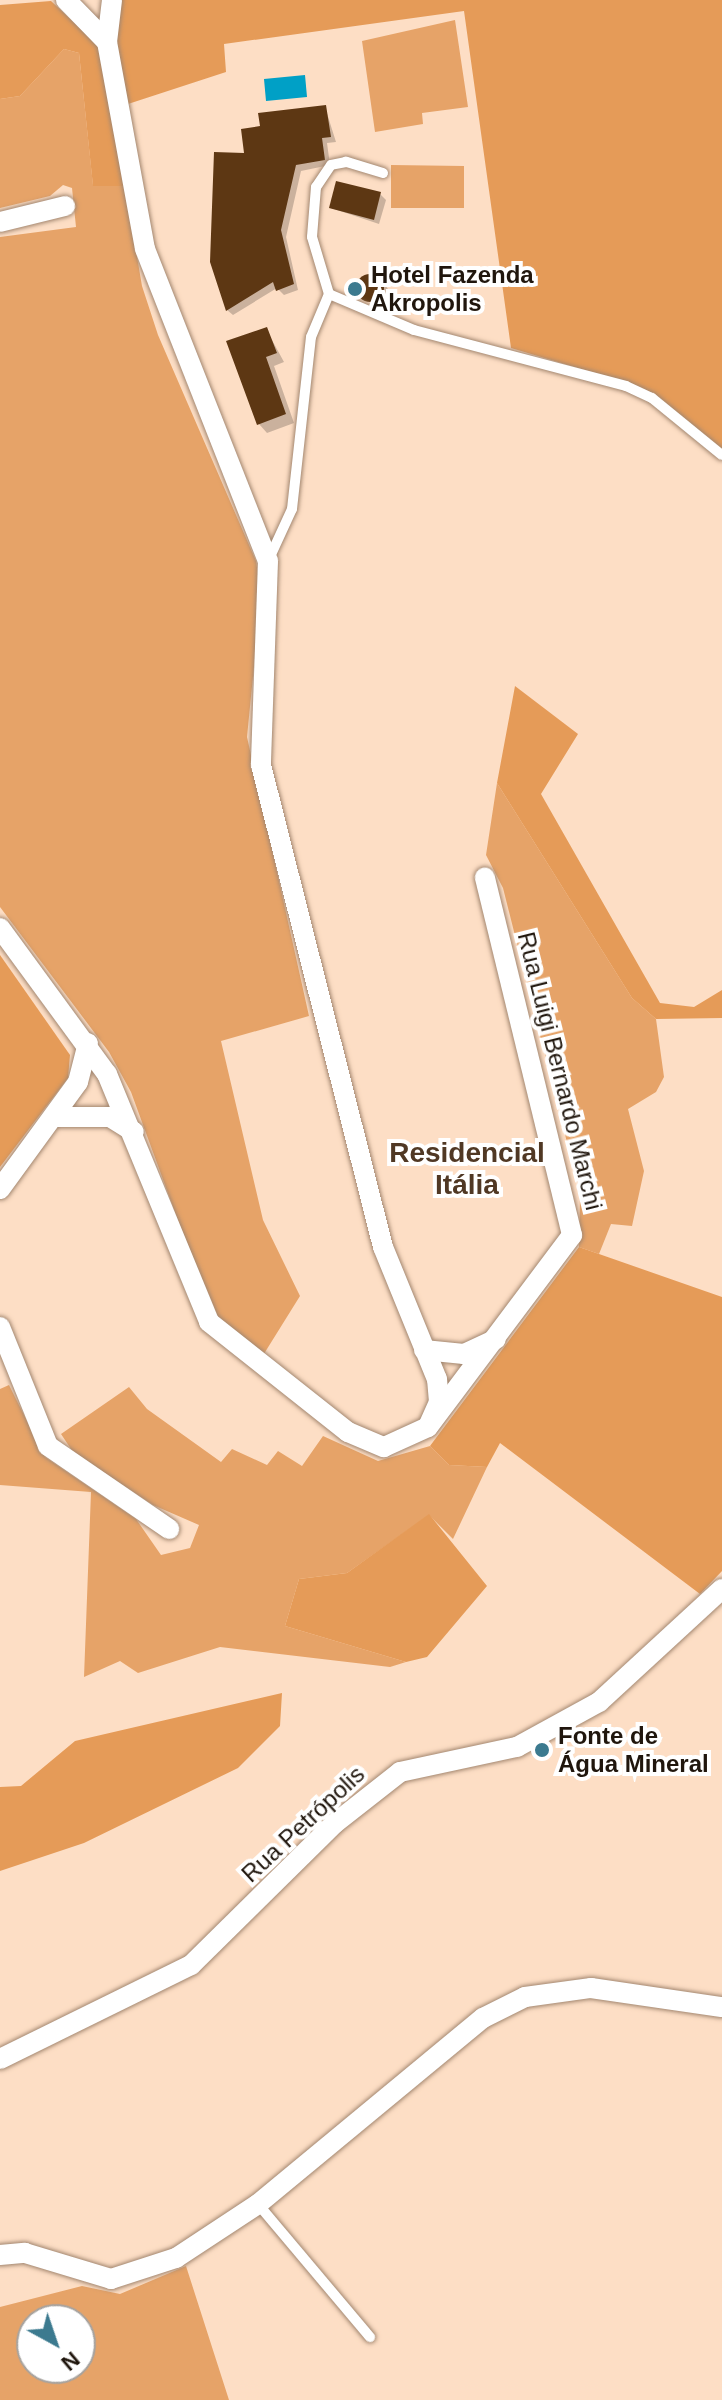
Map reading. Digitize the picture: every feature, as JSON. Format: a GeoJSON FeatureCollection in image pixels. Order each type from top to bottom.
{"type":"FeatureCollection","features":[{"type":"Feature","properties":{"kind":"street"},"geometry":{"type":"LineString","coordinates":[[66,0],[107,42]]}},
{"type":"Feature","properties":{"kind":"street"},"geometry":{"type":"LineString","coordinates":[[112,0],[107,42],[162,303],[268,561],[259,733],[270,815],[383,1247],[439,1391],[428,1427]]}},
{"type":"Feature","properties":{"kind":"street"},"geometry":{"type":"LineString","coordinates":[[0,222],[65,206]]}},
{"type":"Feature","properties":{"kind":"street","name":"Rua Luigi Bernardo Marchi"},"geometry":{"type":"LineString","coordinates":[[0,928],[88,1043],[134,1132],[193,1297],[229,1345],[367,1443],[398,1445],[428,1427],[502,1336],[563,1253],[572,1218],[485,877]]}},
{"type":"Feature","properties":{"kind":"street"},"geometry":{"type":"LineString","coordinates":[[0,1189],[78,1082],[88,1043]]}},
{"type":"Feature","properties":{"kind":"street"},"geometry":{"type":"LineString","coordinates":[[55,1117],[110,1117],[134,1132]]}},
{"type":"Feature","properties":{"kind":"street"},"geometry":{"type":"LineString","coordinates":[[0,1327],[48,1446],[169,1529]]}},
{"type":"Feature","properties":{"kind":"street"},"geometry":{"type":"LineString","coordinates":[[424,1350],[464,1354],[502,1336]]}},
{"type":"Feature","properties":{"kind":"street","name":"Rua Petrópolis"},"geometry":{"type":"LineString","coordinates":[[0,2059],[191,1965],[334,1824],[400,1772],[517,1747],[599,1702],[722,1589]]}},
{"type":"Feature","properties":{"kind":"street"},"geometry":{"type":"LineString","coordinates":[[0,2255],[25,2253],[122,2279],[176,2258],[258,2204],[392,2085],[483,2018],[525,1997],[591,1988],[722,2007]]}},
{"type":"Feature","properties":{"kind":"lane"},"geometry":{"type":"LineString","coordinates":[[268,561],[292,509],[311,337],[329,294],[312,237],[316,187],[331,165],[383,173]]}},
{"type":"Feature","properties":{"kind":"lane"},"geometry":{"type":"LineString","coordinates":[[329,294],[414,330],[626,386],[652,398],[722,455]]}},
{"type":"Feature","properties":{"kind":"lane"},"geometry":{"type":"LineString","coordinates":[[258,2204],[370,2337]]}},
{"type":"Feature","properties":{"kind":"shaded area"},"geometry":{"type":"Polygon","coordinates":[[[122,0],[722,0],[722,451],[625,382],[511,348],[464,11],[224,44],[226,72],[128,104],[116,38],[122,0]]]}},
{"type":"Feature","properties":{"kind":"shaded area"},"geometry":{"type":"Polygon","coordinates":[[[51,1],[100,47],[125,186],[93,186],[79,53],[64,49],[20,96],[0,99],[0,5],[51,1]]]}},
{"type":"Feature","properties":{"kind":"shaded area"},"geometry":{"type":"Polygon","coordinates":[[[455,20],[468,107],[422,113],[423,124],[375,132],[362,41],[455,20]]]}},
{"type":"Feature","properties":{"kind":"shaded area"},"geometry":{"type":"Polygon","coordinates":[[[64,49],[79,53],[93,185],[125,186],[142,286],[158,335],[256,561],[261,595],[247,737],[309,1016],[221,1041],[263,1220],[300,1296],[262,1357],[234,1339],[210,1308],[131,1092],[109,1052],[0,907],[0,237],[76,227],[72,188],[63,185],[50,196],[0,208],[0,99],[20,96],[64,49]]]}},
{"type":"Feature","properties":{"kind":"shaded area"},"geometry":{"type":"Polygon","coordinates":[[[391,165],[464,166],[464,208],[391,208],[391,165]]]}},
{"type":"Feature","properties":{"kind":"shaded area"},"geometry":{"type":"Polygon","coordinates":[[[515,686],[578,734],[541,794],[660,1003],[694,1007],[722,990],[722,1018],[656,1019],[632,998],[497,783],[515,686]]]}},
{"type":"Feature","properties":{"kind":"shaded area"},"geometry":{"type":"Polygon","coordinates":[[[497,783],[632,998],[656,1019],[664,1077],[656,1092],[628,1109],[644,1171],[632,1226],[611,1224],[599,1254],[579,1247],[580,1194],[503,888],[486,855],[497,783]]]}},
{"type":"Feature","properties":{"kind":"shaded area"},"geometry":{"type":"Polygon","coordinates":[[[0,955],[70,1055],[68,1078],[0,1167],[0,955]]]}},
{"type":"Feature","properties":{"kind":"shaded area"},"geometry":{"type":"Polygon","coordinates":[[[579,1247],[722,1297],[722,1571],[700,1594],[500,1443],[487,1467],[449,1465],[430,1446],[579,1247]]]}},
{"type":"Feature","properties":{"kind":"shaded area"},"geometry":{"type":"Polygon","coordinates":[[[9,1385],[45,1457],[136,1519],[161,1555],[190,1548],[199,1525],[153,1505],[73,1452],[61,1434],[129,1387],[147,1409],[221,1462],[232,1449],[267,1465],[278,1451],[302,1466],[323,1436],[378,1461],[430,1446],[449,1465],[487,1467],[453,1539],[429,1515],[347,1573],[299,1579],[285,1626],[406,1662],[390,1667],[220,1647],[138,1673],[120,1661],[84,1677],[91,1492],[0,1485],[0,1389],[9,1385]]]}},
{"type":"Feature","properties":{"kind":"shaded area"},"geometry":{"type":"Polygon","coordinates":[[[429,1514],[487,1586],[427,1657],[406,1662],[285,1626],[299,1579],[347,1573],[429,1514]]]}},
{"type":"Feature","properties":{"kind":"shaded area"},"geometry":{"type":"Polygon","coordinates":[[[282,1693],[280,1726],[238,1768],[84,1843],[0,1871],[0,1787],[21,1786],[75,1741],[282,1693]]]}},
{"type":"Feature","properties":{"kind":"shaded area"},"geometry":{"type":"Polygon","coordinates":[[[186,2266],[229,2400],[0,2400],[0,2307],[82,2286],[120,2294],[186,2266]]]}},
{"type":"Feature","properties":{"kind":"water"},"geometry":{"type":"Polygon","coordinates":[[[305,75],[307,97],[266,101],[264,79],[305,75]]]}},
{"type":"Feature","properties":{"kind":"building"},"geometry":{"type":"Polygon","coordinates":[[[326,105],[331,137],[322,138],[325,160],[296,165],[281,230],[294,284],[276,291],[273,282],[226,311],[210,262],[214,152],[244,153],[241,129],[260,126],[258,113],[326,105]]]}},
{"type":"Feature","properties":{"kind":"building"},"geometry":{"type":"Polygon","coordinates":[[[336,181],[381,192],[374,220],[329,208],[336,181]]]}},
{"type":"Feature","properties":{"kind":"building"},"geometry":{"type":"Polygon","coordinates":[[[370,274],[380,278],[384,288],[380,298],[370,302],[360,298],[356,288],[360,278],[370,274]]]}},
{"type":"Feature","properties":{"kind":"building"},"geometry":{"type":"Polygon","coordinates":[[[267,327],[277,353],[266,357],[286,414],[257,425],[226,341],[267,327]]]}},
{"type":"Feature","properties":{"kind":"place","name":"Hotel Fazenda Akropolis"},"geometry":{"type":"Point","coordinates":[355,289]}},
{"type":"Feature","properties":{"kind":"place","name":"Fonte de Água Mineral"},"geometry":{"type":"Point","coordinates":[542,1750]}},
{"type":"Feature","properties":{"kind":"district","name":"Residencial Itália"},"geometry":{"type":"Point","coordinates":[467,1169]}}]}
